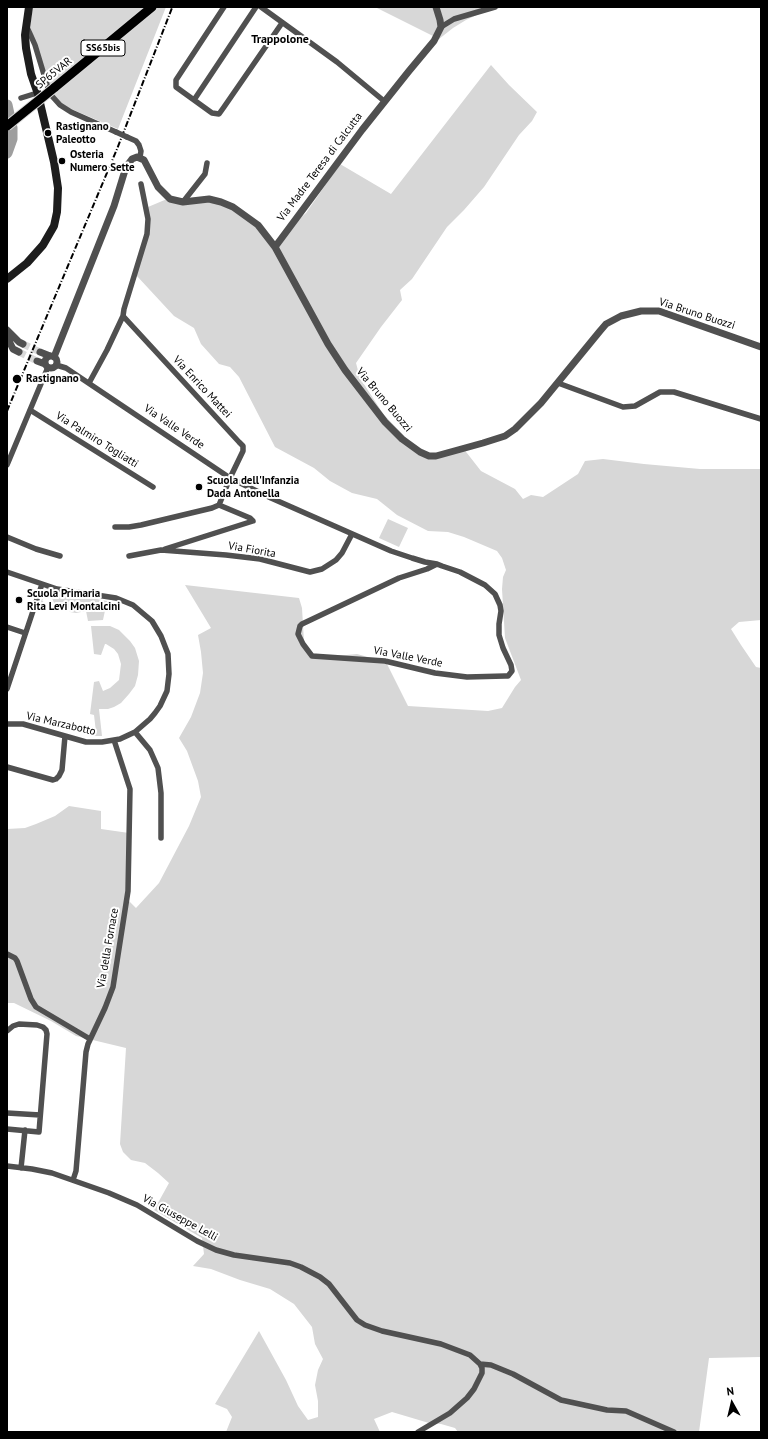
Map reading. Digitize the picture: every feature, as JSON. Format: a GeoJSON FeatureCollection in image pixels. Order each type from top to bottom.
{"type":"FeatureCollection","features":[{"type":"Feature","properties":{"kind":"main road"},"geometry":{"type":"LineString","coordinates":[[7,279],[27,263],[43,245],[54,226],[57,212],[58,188],[55,169],[26,48],[26,25],[29,7]]}},
{"type":"Feature","properties":{"kind":"main road","name":"SP65VAR"},"geometry":{"type":"LineString","coordinates":[[7,126],[152,7]]}},
{"type":"Feature","properties":{"kind":"street"},"geometry":{"type":"LineString","coordinates":[[224,7],[176,80],[176,87],[212,113],[219,114],[282,23]]}},
{"type":"Feature","properties":{"kind":"street"},"geometry":{"type":"LineString","coordinates":[[194,100],[256,7]]}},
{"type":"Feature","properties":{"kind":"street"},"geometry":{"type":"LineString","coordinates":[[262,7],[337,62],[384,101]]}},
{"type":"Feature","properties":{"kind":"street"},"geometry":{"type":"LineString","coordinates":[[436,7],[441,27],[454,19],[495,7]]}},
{"type":"Feature","properties":{"kind":"street"},"geometry":{"type":"LineString","coordinates":[[26,25],[35,45],[51,90],[60,105],[71,112],[136,141],[141,151],[140,158]]}},
{"type":"Feature","properties":{"kind":"street","name":"Via Madre Teresa di Calcutta"},"geometry":{"type":"LineString","coordinates":[[275,247],[384,101],[430,47],[438,35],[441,27]]}},
{"type":"Feature","properties":{"kind":"street"},"geometry":{"type":"LineString","coordinates":[[21,98],[39,98]]}},
{"type":"Feature","properties":{"kind":"street"},"geometry":{"type":"LineString","coordinates":[[37,361],[54,367],[53,359],[114,206],[126,167],[132,159],[140,158],[144,160],[162,192],[174,200],[183,202],[191,194],[205,174],[207,162]]}},
{"type":"Feature","properties":{"kind":"street"},"geometry":{"type":"LineString","coordinates":[[89,383],[123,316],[148,228],[141,184]]}},
{"type":"Feature","properties":{"kind":"street","name":"Via Bruno Buozzi"},"geometry":{"type":"LineString","coordinates":[[183,202],[209,199],[221,202],[234,207],[258,225],[275,247],[328,344],[345,370],[386,422],[402,439],[420,452],[429,456],[436,456],[505,436],[525,421],[558,384],[606,324],[621,316],[641,311],[659,311],[761,347]]}},
{"type":"Feature","properties":{"kind":"street","name":"Via Enrico Mattei"},"geometry":{"type":"LineString","coordinates":[[123,316],[243,446],[243,451],[230,478]]}},
{"type":"Feature","properties":{"kind":"street"},"geometry":{"type":"LineString","coordinates":[[7,330],[23,344]]}},
{"type":"Feature","properties":{"kind":"street"},"geometry":{"type":"LineString","coordinates":[[7,337],[13,349],[19,352]]}},
{"type":"Feature","properties":{"kind":"street","name":"Via Valle Verde"},"geometry":{"type":"LineString","coordinates":[[40,352],[53,359],[230,478],[270,498],[391,551],[437,564],[460,572],[493,592],[498,599],[501,611],[499,635],[512,668],[511,674],[508,676],[467,677],[424,671],[385,662],[312,656],[298,634],[302,624],[386,584],[437,564]]}},
{"type":"Feature","properties":{"kind":"street"},"geometry":{"type":"LineString","coordinates":[[7,465],[47,365],[45,360],[53,359]]}},
{"type":"Feature","properties":{"kind":"street"},"geometry":{"type":"LineString","coordinates":[[558,384],[623,407],[635,406],[660,392],[674,392],[761,419]]}},
{"type":"Feature","properties":{"kind":"street","name":"Via Palmiro Togliatti"},"geometry":{"type":"LineString","coordinates":[[30,410],[153,487]]}},
{"type":"Feature","properties":{"kind":"street"},"geometry":{"type":"LineString","coordinates":[[115,526],[129,527],[141,525],[212,508],[219,505],[230,478]]}},
{"type":"Feature","properties":{"kind":"street"},"geometry":{"type":"LineString","coordinates":[[161,550],[252,521],[250,518],[219,505]]}},
{"type":"Feature","properties":{"kind":"street","name":"Via Fiorita"},"geometry":{"type":"LineString","coordinates":[[129,556],[161,550],[226,555],[260,560],[310,572],[322,570],[336,560],[342,553],[352,534]]}},
{"type":"Feature","properties":{"kind":"street"},"geometry":{"type":"LineString","coordinates":[[7,537],[36,549],[60,556]]}},
{"type":"Feature","properties":{"kind":"street","name":"Via Marzabotto"},"geometry":{"type":"LineString","coordinates":[[7,572],[69,592],[116,598],[133,605],[146,615],[157,628],[168,654],[170,674],[164,698],[155,714],[135,732],[114,740],[90,743],[23,724],[7,724]]}},
{"type":"Feature","properties":{"kind":"street"},"geometry":{"type":"LineString","coordinates":[[7,689],[42,584]]}},
{"type":"Feature","properties":{"kind":"street"},"geometry":{"type":"LineString","coordinates":[[7,626],[25,633]]}},
{"type":"Feature","properties":{"kind":"street"},"geometry":{"type":"LineString","coordinates":[[135,732],[150,750],[158,768],[161,792],[161,838]]}},
{"type":"Feature","properties":{"kind":"street"},"geometry":{"type":"LineString","coordinates":[[7,767],[53,780],[56,779],[62,770],[65,736]]}},
{"type":"Feature","properties":{"kind":"street","name":"Via della Fornace"},"geometry":{"type":"LineString","coordinates":[[73,1180],[76,1171],[86,1052],[90,1039],[113,987],[128,891],[130,789],[114,740]]}},
{"type":"Feature","properties":{"kind":"street"},"geometry":{"type":"LineString","coordinates":[[7,954],[12,956],[17,962],[30,999],[36,1007],[90,1039]]}},
{"type":"Feature","properties":{"kind":"street"},"geometry":{"type":"LineString","coordinates":[[7,1031],[13,1026],[19,1024],[36,1025],[43,1027],[47,1034],[39,1132],[7,1129]]}},
{"type":"Feature","properties":{"kind":"street"},"geometry":{"type":"LineString","coordinates":[[7,1113],[40,1115]]}},
{"type":"Feature","properties":{"kind":"street"},"geometry":{"type":"LineString","coordinates":[[21,1168],[25,1130]]}},
{"type":"Feature","properties":{"kind":"street","name":"Via Giuseppe Lelli"},"geometry":{"type":"LineString","coordinates":[[7,1166],[41,1171],[73,1180],[137,1205],[197,1241],[216,1250],[234,1255],[290,1263],[306,1269],[329,1284],[357,1320],[365,1325],[451,1347],[470,1355],[480,1364]]}},
{"type":"Feature","properties":{"kind":"street"},"geometry":{"type":"LineString","coordinates":[[418,1432],[450,1413],[467,1398],[474,1389],[482,1373],[480,1364],[491,1365],[513,1374],[561,1400],[607,1410],[626,1411],[674,1432]]}},
{"type":"Feature","properties":{"kind":"shaded area"},"geometry":{"type":"Polygon","coordinates":[[[33,7],[166,7],[118,129],[62,105],[51,93],[30,26],[33,7]]]}},
{"type":"Feature","properties":{"kind":"shaded area"},"geometry":{"type":"Polygon","coordinates":[[[375,7],[503,7],[479,14],[466,20],[439,39],[375,7]]]}},
{"type":"Feature","properties":{"kind":"shaded area"},"geometry":{"type":"Polygon","coordinates":[[[491,65],[537,112],[532,121],[519,135],[484,187],[447,227],[412,279],[400,290],[402,300],[356,363],[360,378],[384,415],[415,447],[427,453],[439,454],[463,448],[481,471],[515,489],[523,499],[531,495],[543,497],[578,474],[585,461],[603,459],[700,469],[761,469],[761,620],[739,622],[731,629],[756,667],[761,668],[761,1357],[709,1358],[699,1432],[458,1432],[455,1428],[441,1424],[429,1423],[392,1412],[374,1419],[380,1432],[226,1432],[232,1417],[227,1409],[215,1404],[259,1331],[286,1380],[298,1406],[308,1420],[318,1417],[318,1401],[315,1385],[318,1370],[323,1359],[315,1344],[312,1327],[294,1304],[270,1289],[211,1269],[193,1266],[204,1254],[202,1238],[154,1210],[169,1183],[145,1163],[131,1160],[123,1152],[120,1144],[126,1048],[76,1036],[51,1021],[14,1003],[7,1003],[7,829],[25,828],[36,824],[55,816],[69,806],[101,811],[101,829],[129,833],[127,899],[136,908],[159,883],[189,826],[201,797],[198,781],[187,751],[179,738],[191,717],[200,693],[203,673],[198,635],[211,628],[185,585],[299,598],[302,608],[304,642],[312,653],[326,657],[357,654],[386,662],[408,706],[488,711],[502,708],[521,680],[505,638],[502,589],[503,577],[506,570],[502,558],[497,551],[448,532],[428,531],[397,515],[377,499],[352,493],[330,481],[314,468],[275,447],[239,377],[230,367],[219,364],[201,344],[194,328],[174,316],[136,275],[142,255],[148,207],[167,199],[211,197],[242,212],[273,243],[306,213],[340,164],[391,194],[491,65]]]}},
{"type":"Feature","properties":{"kind":"shaded area"},"geometry":{"type":"Polygon","coordinates":[[[388,519],[408,528],[399,547],[379,538],[388,519]]]}},
{"type":"Feature","properties":{"kind":"shaded area"},"geometry":{"type":"Polygon","coordinates":[[[46,588],[63,595],[65,593],[107,601],[103,620],[88,621],[86,611],[76,613],[70,612],[66,603],[56,607],[50,594],[42,600],[45,604],[39,607],[46,588]]]}},
{"type":"Feature","properties":{"kind":"shaded area"},"geometry":{"type":"Polygon","coordinates":[[[91,626],[110,626],[119,630],[135,648],[139,661],[138,675],[135,686],[129,694],[121,703],[114,707],[99,709],[102,736],[91,736],[91,732],[96,732],[94,715],[90,714],[94,682],[99,681],[103,691],[110,688],[119,680],[121,664],[118,654],[114,649],[106,644],[101,655],[94,654],[91,626]]]}},
{"type":"Feature","properties":{"kind":"waterway"},"geometry":{"type":"LineString","coordinates":[[7,105],[12,128],[12,139],[7,153]]}},
{"type":"Feature","properties":{"kind":"tunnel"},"geometry":{"type":"LineString","coordinates":[[23,344],[40,352]]}},
{"type":"Feature","properties":{"kind":"tunnel"},"geometry":{"type":"LineString","coordinates":[[19,352],[37,361]]}},
{"type":"Feature","properties":{"kind":"railway"},"geometry":{"type":"LineString","coordinates":[[7,411],[117,149],[172,8]]}},
{"type":"Feature","properties":{"kind":"place","name":"Rastignano Paleotto"},"geometry":{"type":"Point","coordinates":[48,133]}},
{"type":"Feature","properties":{"kind":"place","name":"Osteria Numero Sette"},"geometry":{"type":"Point","coordinates":[62,161]}},
{"type":"Feature","properties":{"kind":"place","name":"Rastignano"},"geometry":{"type":"Point","coordinates":[17,379]}},
{"type":"Feature","properties":{"kind":"place","name":"Scuola dell'Infanzia Dada Antonella"},"geometry":{"type":"Point","coordinates":[199,487]}},
{"type":"Feature","properties":{"kind":"place","name":"Scuola Primaria Rita Levi Montalcini"},"geometry":{"type":"Point","coordinates":[19,600]}},
{"type":"Feature","properties":{"kind":"district","name":"Trappolone"},"geometry":{"type":"Point","coordinates":[280,40]}}]}
